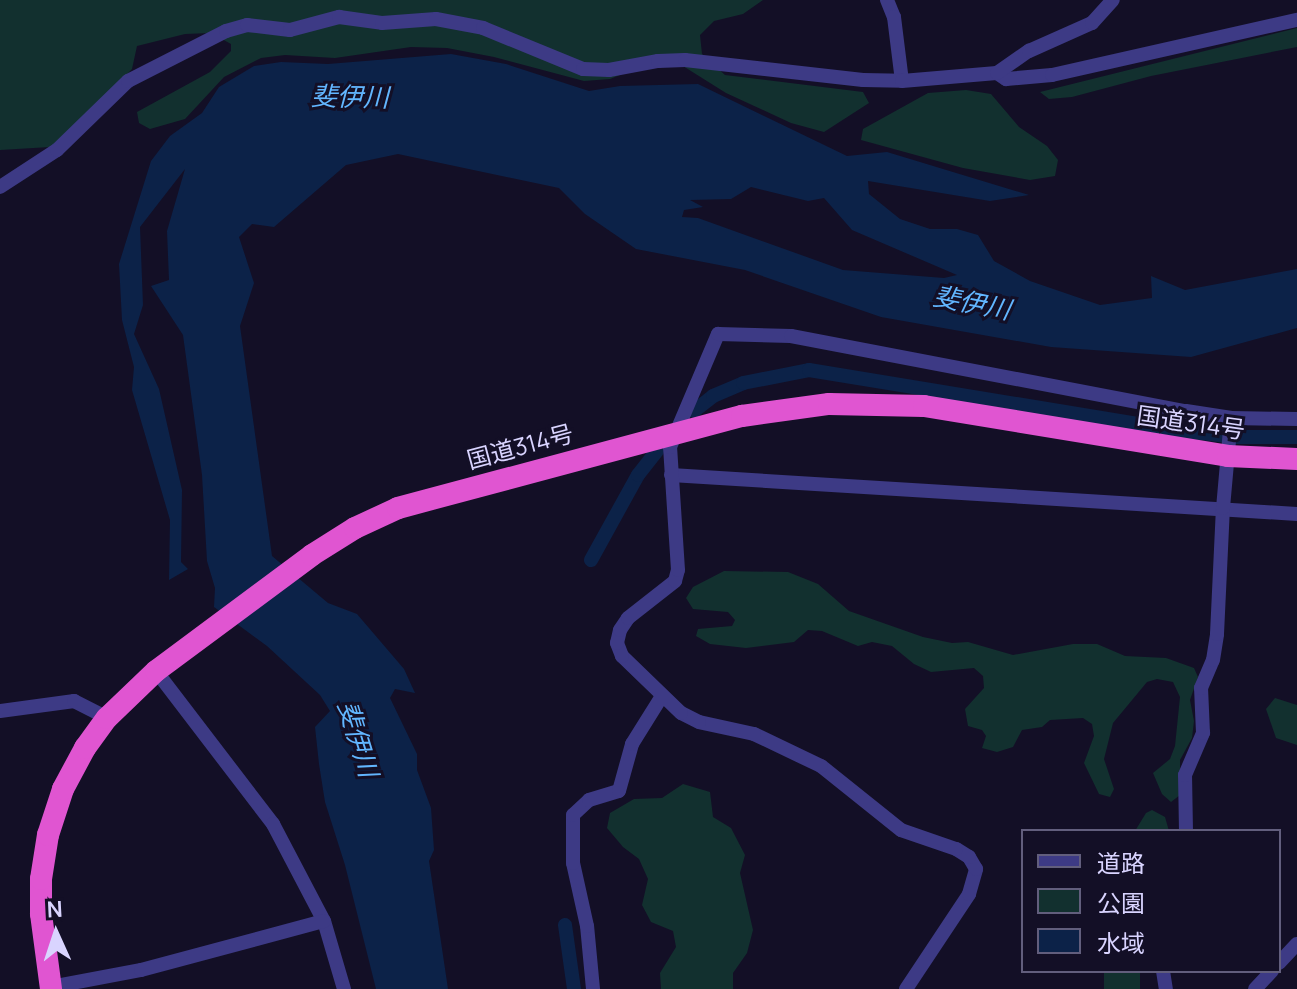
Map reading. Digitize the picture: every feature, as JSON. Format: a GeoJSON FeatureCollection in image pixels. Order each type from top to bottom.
{"type":"FeatureCollection","features":[{"type":"Feature","properties":{"kind":"highway","name":"国道314号"},"geometry":{"type":"LineString","coordinates":[[51,988],[41,914],[41,879],[48,835],[63,789],[85,748],[107,718],[159,669],[312,555],[355,528],[398,508],[676,432],[792,407],[870,403],[980,414],[1228,456],[1297,459]]}},
{"type":"Feature","properties":{"kind":"street"},"geometry":{"type":"LineString","coordinates":[[887,0],[894,17],[902,81]]}},
{"type":"Feature","properties":{"kind":"street"},"geometry":{"type":"LineString","coordinates":[[0,187],[57,150],[128,81],[226,31],[247,25],[290,30],[339,17],[382,23],[436,19],[483,28],[583,69],[609,70],[658,61],[685,60],[833,77],[902,81],[997,73],[1029,51],[1092,23],[1113,0]]}},
{"type":"Feature","properties":{"kind":"street"},"geometry":{"type":"LineString","coordinates":[[997,73],[1006,79],[1052,75],[1297,20]]}},
{"type":"Feature","properties":{"kind":"street"},"geometry":{"type":"LineString","coordinates":[[906,989],[969,894],[976,869],[969,857],[956,849],[901,830],[821,766],[754,734],[699,722],[662,696],[622,656],[617,643],[628,618],[675,581],[678,570],[670,447],[718,334],[791,336],[1231,418],[1297,419]]}},
{"type":"Feature","properties":{"kind":"street"},"geometry":{"type":"LineString","coordinates":[[1186,829],[1185,775],[1203,733],[1201,688],[1213,660],[1217,634],[1231,418]]}},
{"type":"Feature","properties":{"kind":"street"},"geometry":{"type":"LineString","coordinates":[[671,475],[1297,514]]}},
{"type":"Feature","properties":{"kind":"street"},"geometry":{"type":"LineString","coordinates":[[159,669],[273,824],[324,921],[344,989]]}},
{"type":"Feature","properties":{"kind":"street"},"geometry":{"type":"LineString","coordinates":[[593,989],[587,926],[573,863],[573,815],[589,800],[619,791],[632,744],[662,696]]}},
{"type":"Feature","properties":{"kind":"street"},"geometry":{"type":"LineString","coordinates":[[0,711],[74,701],[107,718]]}},
{"type":"Feature","properties":{"kind":"street"},"geometry":{"type":"LineString","coordinates":[[51,988],[141,970],[324,921]]}},
{"type":"Feature","properties":{"kind":"street"},"geometry":{"type":"LineString","coordinates":[[1281,961],[1297,944]]}},
{"type":"Feature","properties":{"kind":"street"},"geometry":{"type":"LineString","coordinates":[[1255,989],[1270,973]]}},
{"type":"Feature","properties":{"kind":"green space"},"geometry":{"type":"Polygon","coordinates":[[[0,0],[763,0],[743,14],[714,21],[700,35],[702,54],[725,75],[863,92],[869,103],[824,132],[791,123],[726,93],[667,56],[610,79],[584,81],[494,57],[447,48],[411,47],[335,58],[285,55],[261,58],[224,77],[185,119],[150,129],[139,123],[137,112],[210,72],[231,51],[231,44],[211,33],[185,34],[137,46],[132,69],[75,128],[50,147],[0,150],[0,0]]]}},
{"type":"Feature","properties":{"kind":"green space"},"geometry":{"type":"Polygon","coordinates":[[[1297,28],[1297,47],[1151,76],[1072,97],[1049,99],[1040,92],[1297,28]]]}},
{"type":"Feature","properties":{"kind":"green space"},"geometry":{"type":"Polygon","coordinates":[[[966,90],[991,94],[1019,127],[1047,146],[1058,160],[1055,176],[1030,180],[963,168],[861,140],[863,129],[928,93],[966,90]]]}},
{"type":"Feature","properties":{"kind":"green space"},"geometry":{"type":"Polygon","coordinates":[[[724,571],[788,572],[818,584],[849,611],[923,637],[952,643],[968,642],[1013,655],[1073,644],[1097,644],[1125,656],[1166,658],[1194,668],[1198,677],[1190,700],[1194,721],[1192,738],[1180,760],[1180,795],[1171,802],[1162,794],[1153,773],[1170,759],[1175,746],[1180,697],[1173,682],[1157,679],[1147,682],[1113,723],[1104,759],[1114,789],[1110,797],[1099,794],[1084,763],[1094,736],[1092,724],[1083,718],[1050,720],[1042,727],[1022,730],[1013,747],[997,752],[982,748],[986,736],[982,730],[968,726],[965,709],[984,688],[983,676],[974,668],[931,672],[914,664],[892,646],[872,642],[858,646],[822,631],[808,630],[794,642],[746,648],[710,644],[696,636],[698,629],[732,626],[735,620],[728,612],[693,609],[686,598],[693,587],[724,571]]]}},
{"type":"Feature","properties":{"kind":"green space"},"geometry":{"type":"Polygon","coordinates":[[[1275,698],[1297,705],[1297,745],[1276,738],[1266,709],[1275,698]]]}},
{"type":"Feature","properties":{"kind":"green space"},"geometry":{"type":"Polygon","coordinates":[[[683,784],[710,792],[713,817],[731,828],[745,855],[740,873],[753,930],[747,953],[733,973],[733,989],[661,989],[660,973],[676,947],[673,931],[651,922],[642,905],[648,879],[639,859],[623,847],[607,828],[610,813],[634,799],[662,798],[683,784]]]}},
{"type":"Feature","properties":{"kind":"green space"},"geometry":{"type":"Polygon","coordinates":[[[1152,810],[1165,817],[1168,829],[1136,829],[1146,813],[1152,810]]]}},
{"type":"Feature","properties":{"kind":"green space"},"geometry":{"type":"Polygon","coordinates":[[[1104,973],[1140,973],[1140,989],[1104,989],[1104,973]]]}},
{"type":"Feature","properties":{"kind":"water","name":"斐伊川"},"geometry":{"type":"Polygon","coordinates":[[[451,54],[506,64],[589,91],[620,86],[698,84],[847,156],[887,152],[1029,195],[990,201],[868,181],[869,194],[900,219],[930,229],[957,229],[978,235],[994,261],[1030,281],[1100,305],[1152,298],[1151,276],[1185,290],[1297,269],[1297,328],[1191,357],[1051,347],[881,317],[745,270],[636,249],[585,214],[559,188],[398,154],[346,165],[274,227],[252,224],[239,237],[254,283],[240,326],[272,556],[328,603],[357,614],[404,669],[415,693],[395,689],[390,698],[417,754],[417,770],[431,808],[434,850],[429,861],[448,989],[376,989],[345,865],[325,802],[315,727],[330,711],[320,695],[267,646],[214,607],[215,588],[207,561],[202,475],[183,335],[151,286],[169,280],[167,231],[185,169],[140,227],[143,305],[134,334],[159,389],[182,490],[181,562],[188,569],[169,580],[170,520],[132,390],[134,367],[122,320],[119,264],[151,161],[170,136],[202,113],[219,87],[254,66],[281,62],[328,64],[451,54]],[[751,187],[731,199],[690,200],[703,207],[684,210],[682,217],[698,218],[843,270],[944,278],[957,275],[852,230],[824,198],[808,201],[751,187]]]}},
{"type":"Feature","properties":{"kind":"waterway"},"geometry":{"type":"LineString","coordinates":[[694,411],[713,396],[743,383],[809,370],[1174,430],[1235,437],[1297,437]]}},
{"type":"Feature","properties":{"kind":"waterway"},"geometry":{"type":"LineString","coordinates":[[591,560],[638,475],[657,451]]}},
{"type":"Feature","properties":{"kind":"waterway"},"geometry":{"type":"LineString","coordinates":[[565,925],[574,989]]}}]}
